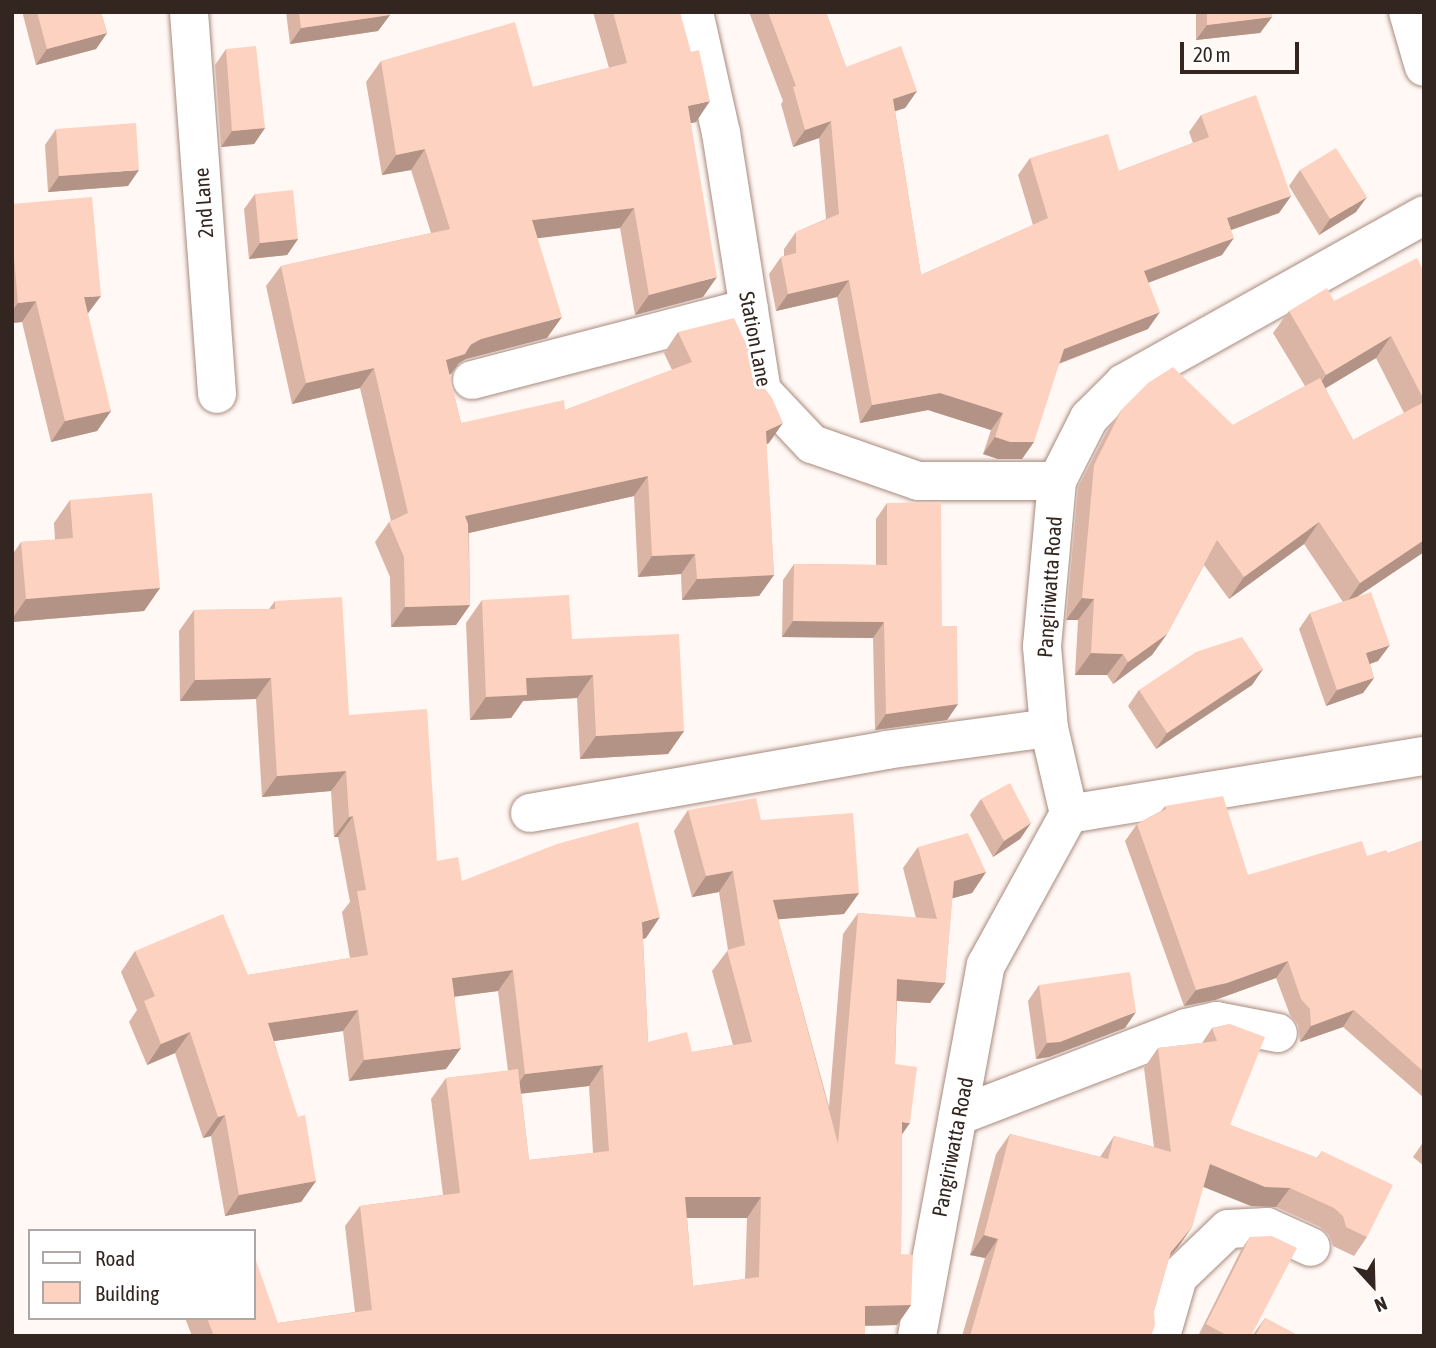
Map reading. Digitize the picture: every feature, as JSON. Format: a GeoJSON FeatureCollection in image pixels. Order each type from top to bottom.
{"type":"FeatureCollection","features":[{"type":"Feature","properties":{"kind":"street","name":"2nd Lane"},"geometry":{"type":"LineString","coordinates":[[188,12],[217,394]]}},
{"type":"Feature","properties":{"kind":"street","name":"Station Lane"},"geometry":{"type":"LineString","coordinates":[[694,12],[721,133],[762,391],[812,444],[918,481],[1057,481]]}},
{"type":"Feature","properties":{"kind":"street"},"geometry":{"type":"LineString","coordinates":[[1408,12],[1424,67]]}},
{"type":"Feature","properties":{"kind":"street","name":"Pangiriwatta Road"},"geometry":{"type":"LineString","coordinates":[[917,1336],[986,965],[1069,814],[1049,728],[1041,646],[1057,481],[1089,418],[1124,383],[1424,215]]}},
{"type":"Feature","properties":{"kind":"street"},"geometry":{"type":"LineString","coordinates":[[472,380],[749,307]]}},
{"type":"Feature","properties":{"kind":"street"},"geometry":{"type":"LineString","coordinates":[[530,813],[886,750],[1049,728]]}},
{"type":"Feature","properties":{"kind":"street"},"geometry":{"type":"LineString","coordinates":[[1069,814],[1424,756]]}},
{"type":"Feature","properties":{"kind":"street"},"geometry":{"type":"LineString","coordinates":[[958,1116],[1186,1028],[1216,1021],[1278,1033]]}},
{"type":"Feature","properties":{"kind":"street"},"geometry":{"type":"LineString","coordinates":[[1161,1336],[1178,1277],[1228,1229],[1268,1227],[1311,1247]]}},
{"type":"Feature","properties":{"kind":"building"},"geometry":{"type":"Polygon","coordinates":[[[37,12],[101,12],[107,33],[47,49],[37,12]]]}},
{"type":"Feature","properties":{"kind":"building"},"geometry":{"type":"Polygon","coordinates":[[[299,12],[389,12],[390,15],[301,28],[299,12]]]}},
{"type":"Feature","properties":{"kind":"building"},"geometry":{"type":"Polygon","coordinates":[[[613,12],[680,12],[691,52],[699,50],[710,101],[688,106],[717,277],[649,295],[634,208],[532,220],[562,317],[481,339],[471,344],[465,354],[446,360],[461,423],[564,400],[565,410],[692,362],[678,332],[734,318],[751,354],[755,375],[772,398],[783,423],[766,431],[774,575],[697,579],[695,554],[652,556],[648,476],[465,516],[468,524],[470,605],[405,607],[404,557],[389,522],[408,513],[374,368],[306,383],[281,266],[450,229],[425,149],[396,155],[381,61],[515,22],[533,87],[627,63],[613,12]]]}},
{"type":"Feature","properties":{"kind":"building"},"geometry":{"type":"Polygon","coordinates":[[[768,12],[826,12],[846,67],[901,46],[917,91],[893,99],[921,275],[1048,218],[1030,158],[1108,134],[1119,171],[1209,137],[1201,115],[1256,95],[1291,196],[1227,218],[1234,238],[1144,271],[1160,312],[1064,349],[1034,442],[1010,442],[995,437],[1003,413],[940,393],[872,405],[849,280],[788,294],[781,257],[796,253],[796,232],[839,214],[831,121],[805,130],[793,87],[796,86],[768,12]]]}},
{"type":"Feature","properties":{"kind":"building"},"geometry":{"type":"Polygon","coordinates":[[[1207,12],[1271,12],[1272,17],[1207,25],[1207,12]]]}},
{"type":"Feature","properties":{"kind":"building"},"geometry":{"type":"Polygon","coordinates":[[[256,46],[265,128],[232,131],[226,49],[256,46]]]}},
{"type":"Feature","properties":{"kind":"building"},"geometry":{"type":"Polygon","coordinates":[[[136,123],[139,170],[59,176],[56,129],[136,123]]]}},
{"type":"Feature","properties":{"kind":"building"},"geometry":{"type":"Polygon","coordinates":[[[1336,148],[1367,197],[1330,219],[1300,170],[1336,148]]]}},
{"type":"Feature","properties":{"kind":"building"},"geometry":{"type":"Polygon","coordinates":[[[293,190],[298,239],[260,243],[255,194],[293,190]]]}},
{"type":"Feature","properties":{"kind":"building"},"geometry":{"type":"Polygon","coordinates":[[[92,197],[101,296],[84,297],[111,411],[65,421],[36,301],[18,303],[12,204],[92,197]]]}},
{"type":"Feature","properties":{"kind":"building"},"geometry":{"type":"Polygon","coordinates":[[[1417,258],[1424,272],[1424,400],[1391,336],[1326,375],[1289,311],[1327,288],[1334,301],[1417,258]]]}},
{"type":"Feature","properties":{"kind":"building"},"geometry":{"type":"Polygon","coordinates":[[[1173,367],[1233,425],[1320,378],[1353,440],[1424,402],[1424,540],[1360,583],[1319,522],[1244,577],[1217,540],[1167,634],[1128,662],[1123,654],[1091,653],[1094,599],[1082,598],[1094,465],[1122,409],[1148,383],[1173,367]]]}},
{"type":"Feature","properties":{"kind":"building"},"geometry":{"type":"Polygon","coordinates":[[[152,493],[160,588],[26,599],[21,542],[73,538],[70,500],[152,493]]]}},
{"type":"Feature","properties":{"kind":"building"},"geometry":{"type":"Polygon","coordinates":[[[941,502],[942,626],[957,626],[958,704],[886,714],[884,622],[793,621],[794,564],[887,565],[887,503],[941,502]]]}},
{"type":"Feature","properties":{"kind":"building"},"geometry":{"type":"Polygon","coordinates":[[[1371,592],[1390,645],[1366,653],[1374,678],[1337,690],[1310,613],[1371,592]]]}},
{"type":"Feature","properties":{"kind":"building"},"geometry":{"type":"Polygon","coordinates":[[[569,595],[572,639],[679,634],[684,731],[596,736],[593,675],[526,678],[527,695],[486,697],[482,600],[569,595]]]}},
{"type":"Feature","properties":{"kind":"building"},"geometry":{"type":"Polygon","coordinates":[[[342,597],[349,715],[427,709],[437,861],[458,857],[462,881],[557,844],[638,822],[660,917],[642,922],[648,1042],[687,1032],[692,1052],[752,1042],[727,950],[745,945],[733,871],[706,876],[688,810],[756,798],[761,820],[853,813],[859,893],[773,900],[838,1144],[858,913],[937,919],[918,847],[968,833],[986,872],[954,881],[945,983],[897,979],[895,1064],[917,1067],[910,1123],[902,1122],[901,1254],[913,1255],[911,1305],[865,1306],[865,1336],[214,1336],[208,1320],[256,1320],[256,1261],[278,1323],[372,1310],[360,1206],[460,1193],[446,1078],[518,1069],[529,1160],[609,1151],[603,1065],[525,1074],[513,970],[452,978],[461,1048],[364,1060],[358,1010],[268,1023],[298,1117],[305,1115],[316,1181],[239,1195],[225,1115],[218,1117],[190,1032],[161,1044],[144,1001],[155,996],[135,951],[223,914],[248,975],[368,955],[357,891],[366,890],[353,816],[349,817],[346,771],[277,776],[271,678],[195,680],[194,610],[275,609],[275,601],[342,597]],[[685,1197],[693,1286],[759,1277],[761,1197],[685,1197]]]}},
{"type":"Feature","properties":{"kind":"building"},"geometry":{"type":"Polygon","coordinates":[[[1242,637],[1263,669],[1167,733],[1139,690],[1196,652],[1242,637]]]}},
{"type":"Feature","properties":{"kind":"building"},"geometry":{"type":"Polygon","coordinates":[[[1010,783],[1031,823],[1004,841],[981,799],[1010,783]]]}},
{"type":"Feature","properties":{"kind":"building"},"geometry":{"type":"Polygon","coordinates":[[[1223,796],[1248,875],[1362,841],[1367,856],[1386,850],[1388,853],[1424,840],[1424,1072],[1354,1010],[1311,1026],[1310,1009],[1301,999],[1288,961],[1227,983],[1196,990],[1137,824],[1166,809],[1165,806],[1223,796]]]}},
{"type":"Feature","properties":{"kind":"building"},"geometry":{"type":"Polygon","coordinates":[[[1130,972],[1136,1012],[1060,1042],[1047,1043],[1039,985],[1130,972]]]}},
{"type":"Feature","properties":{"kind":"building"},"geometry":{"type":"Polygon","coordinates":[[[1230,1024],[1265,1037],[1230,1125],[1318,1158],[1322,1151],[1393,1185],[1367,1237],[1346,1227],[1343,1216],[1334,1208],[1290,1188],[1265,1187],[1210,1164],[1192,1227],[1171,1252],[1154,1311],[1155,1325],[1151,1336],[970,1336],[998,1239],[984,1235],[1010,1134],[1108,1159],[1114,1136],[1171,1152],[1158,1048],[1217,1041],[1212,1028],[1230,1024]]]}},
{"type":"Feature","properties":{"kind":"building"},"geometry":{"type":"Polygon","coordinates":[[[1272,1236],[1297,1248],[1251,1336],[1228,1336],[1206,1324],[1250,1237],[1272,1236]]]}},
{"type":"Feature","properties":{"kind":"building"},"geometry":{"type":"Polygon","coordinates":[[[1265,1318],[1299,1336],[1255,1336],[1265,1318]]]}}]}
